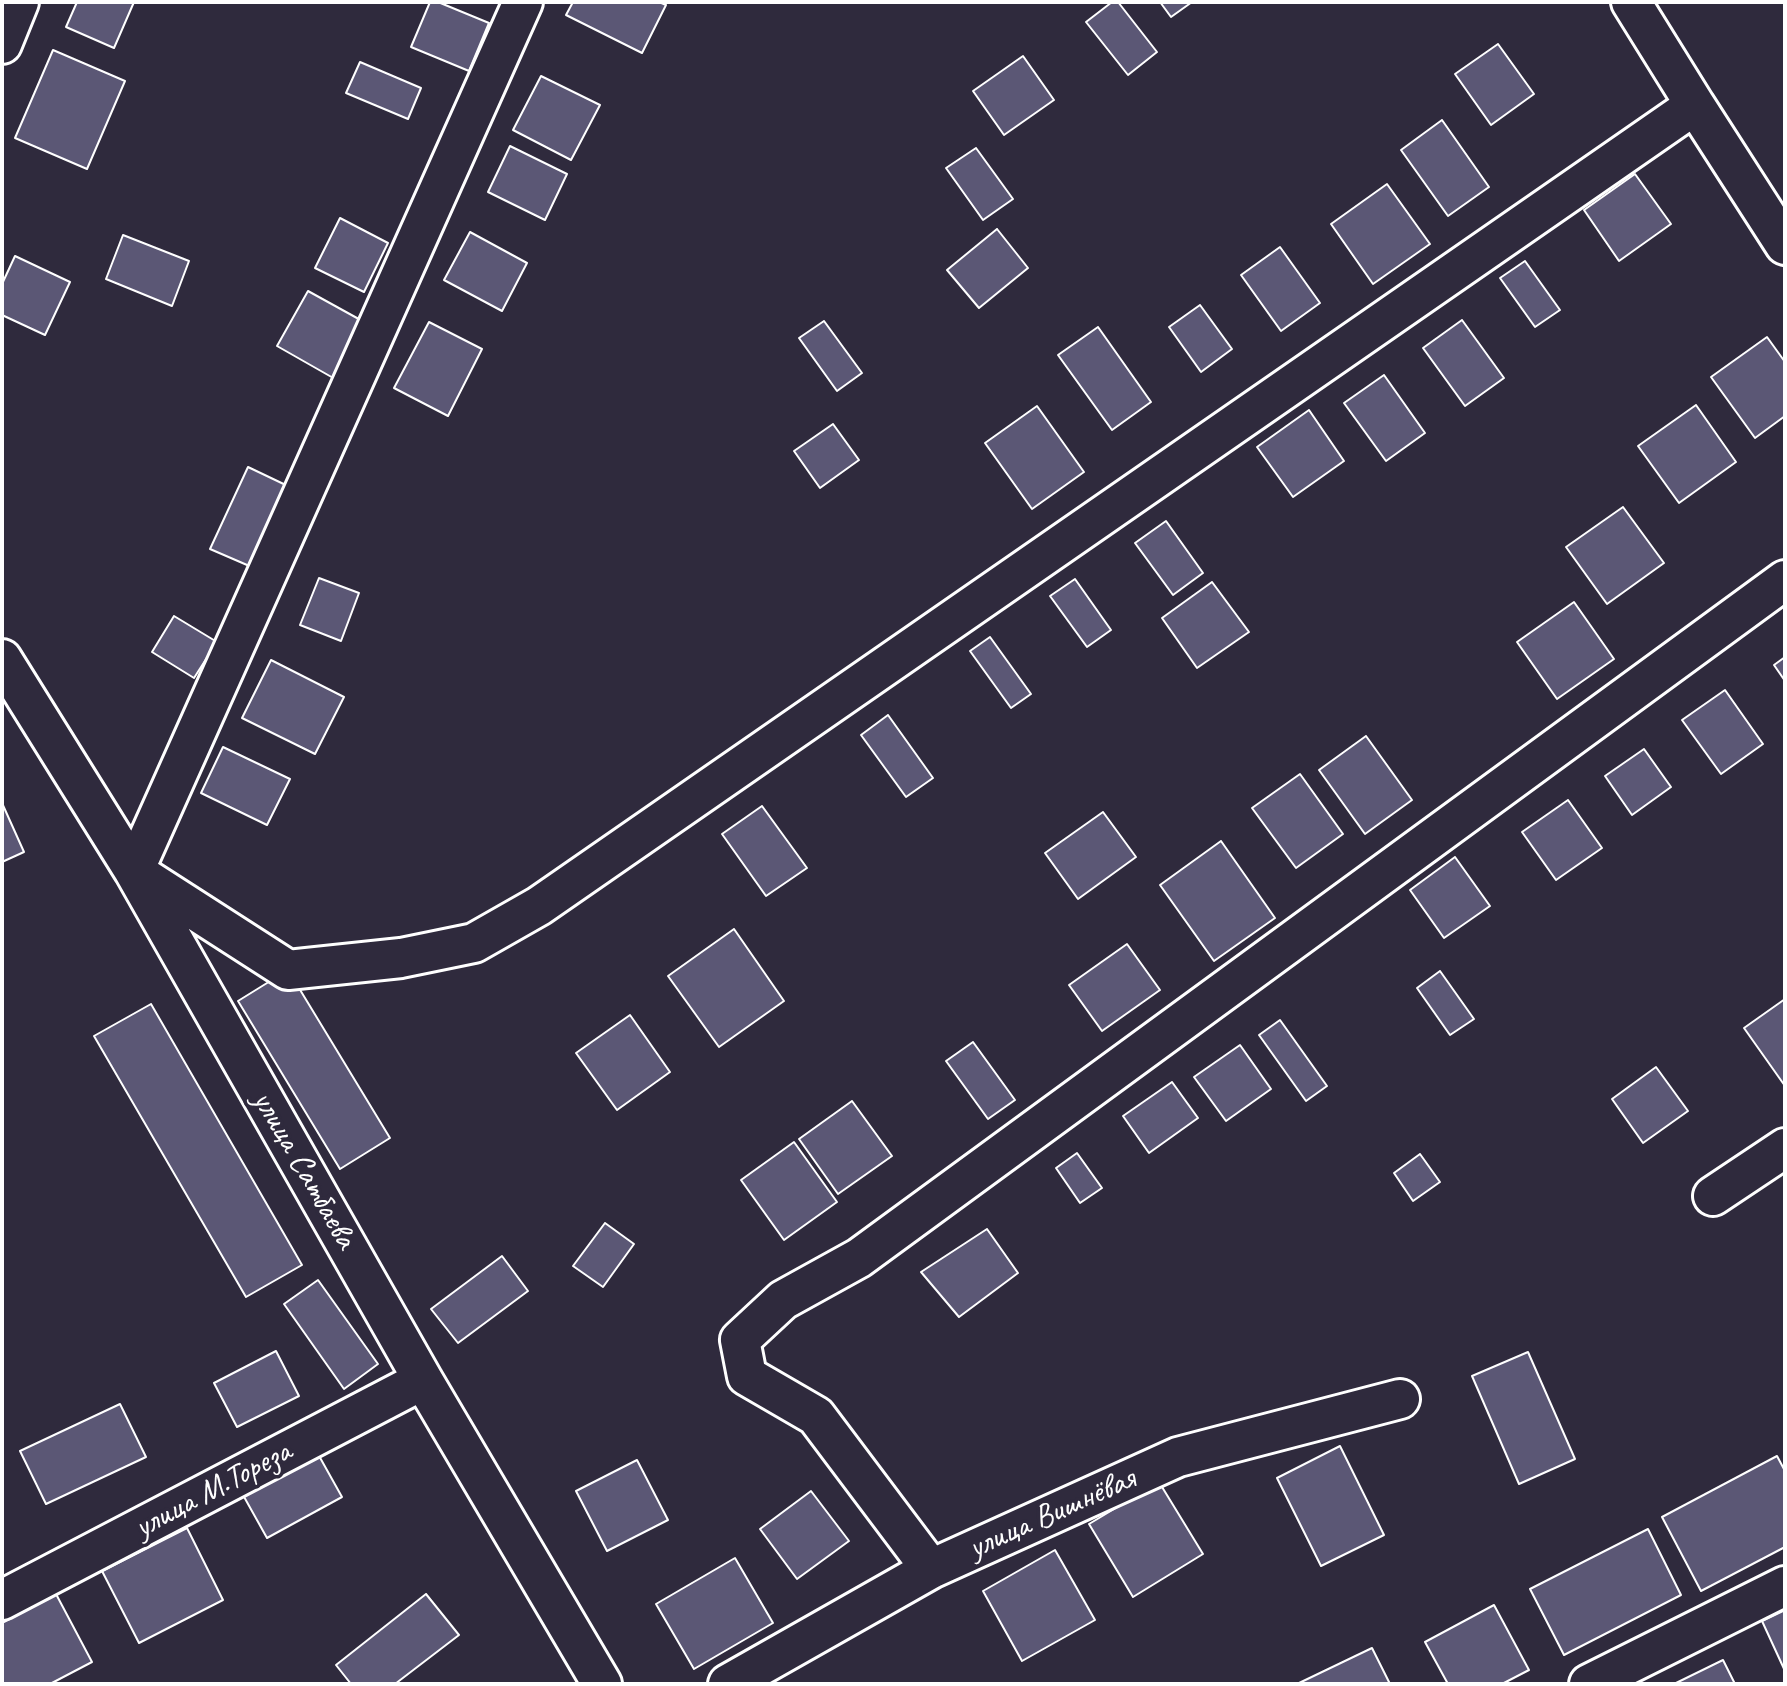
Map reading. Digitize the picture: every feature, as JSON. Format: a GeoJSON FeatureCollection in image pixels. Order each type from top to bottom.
{"type":"FeatureCollection","features":[{"type":"Feature","properties":{"kind":"street"},"geometry":{"type":"LineString","coordinates":[[2,44],[19,2]]}},
{"type":"Feature","properties":{"kind":"street"},"geometry":{"type":"LineString","coordinates":[[523,2],[134,871],[288,970],[401,958],[474,943],[540,906],[1695,105]]}},
{"type":"Feature","properties":{"kind":"street"},"geometry":{"type":"LineString","coordinates":[[1631,2],[1785,245]]}},
{"type":"Feature","properties":{"kind":"street"},"geometry":{"type":"LineString","coordinates":[[931,1569],[816,1416],[747,1376],[740,1340],[783,1300],[859,1258],[1785,580]]}},
{"type":"Feature","properties":{"kind":"street","name":"улица Сатбаева"},"geometry":{"type":"LineString","coordinates":[[2,659],[134,871],[601,1684]]}},
{"type":"Feature","properties":{"kind":"street"},"geometry":{"type":"LineString","coordinates":[[1713,1196],[1785,1148]]}},
{"type":"Feature","properties":{"kind":"street","name":"улица М.Тореза"},"geometry":{"type":"LineString","coordinates":[[2,1600],[424,1380]]}},
{"type":"Feature","properties":{"kind":"street","name":"улица Вишнёвая"},"geometry":{"type":"LineString","coordinates":[[728,1684],[931,1569],[1178,1457],[1400,1399]]}},
{"type":"Feature","properties":{"kind":"street"},"geometry":{"type":"LineString","coordinates":[[1589,1684],[1785,1586]]}},
{"type":"Feature","properties":{"kind":"building"},"geometry":{"type":"Polygon","coordinates":[[[77,2],[134,2],[114,48],[66,27],[77,2]]]}},
{"type":"Feature","properties":{"kind":"building"},"geometry":{"type":"Polygon","coordinates":[[[430,2],[438,2],[489,23],[469,71],[411,47],[430,2]]]}},
{"type":"Feature","properties":{"kind":"building"},"geometry":{"type":"Polygon","coordinates":[[[573,2],[659,2],[666,5],[642,53],[566,15],[573,2]]]}},
{"type":"Feature","properties":{"kind":"building"},"geometry":{"type":"Polygon","coordinates":[[[1112,2],[1118,2],[1157,52],[1128,75],[1086,22],[1112,2]]]}},
{"type":"Feature","properties":{"kind":"building"},"geometry":{"type":"Polygon","coordinates":[[[1160,2],[1192,2],[1171,17],[1160,2]]]}},
{"type":"Feature","properties":{"kind":"building"},"geometry":{"type":"Polygon","coordinates":[[[1498,44],[1534,94],[1491,125],[1455,74],[1498,44]]]}},
{"type":"Feature","properties":{"kind":"building"},"geometry":{"type":"Polygon","coordinates":[[[53,50],[125,81],[87,169],[15,138],[53,50]]]}},
{"type":"Feature","properties":{"kind":"building"},"geometry":{"type":"Polygon","coordinates":[[[1023,56],[1054,100],[1004,135],[973,91],[1023,56]]]}},
{"type":"Feature","properties":{"kind":"building"},"geometry":{"type":"Polygon","coordinates":[[[360,62],[421,88],[408,119],[346,93],[360,62]]]}},
{"type":"Feature","properties":{"kind":"building"},"geometry":{"type":"Polygon","coordinates":[[[541,76],[600,105],[571,160],[513,130],[541,76]]]}},
{"type":"Feature","properties":{"kind":"building"},"geometry":{"type":"Polygon","coordinates":[[[1442,120],[1489,187],[1448,216],[1401,150],[1442,120]]]}},
{"type":"Feature","properties":{"kind":"building"},"geometry":{"type":"Polygon","coordinates":[[[510,146],[567,174],[545,220],[488,192],[510,146]]]}},
{"type":"Feature","properties":{"kind":"building"},"geometry":{"type":"Polygon","coordinates":[[[976,148],[1013,199],[983,220],[946,168],[976,148]]]}},
{"type":"Feature","properties":{"kind":"building"},"geometry":{"type":"Polygon","coordinates":[[[1635,174],[1671,224],[1619,261],[1584,210],[1635,174]]]}},
{"type":"Feature","properties":{"kind":"building"},"geometry":{"type":"Polygon","coordinates":[[[1387,184],[1430,244],[1373,284],[1331,224],[1387,184]]]}},
{"type":"Feature","properties":{"kind":"building"},"geometry":{"type":"Polygon","coordinates":[[[340,218],[388,243],[364,292],[315,268],[340,218]]]}},
{"type":"Feature","properties":{"kind":"building"},"geometry":{"type":"Polygon","coordinates":[[[997,229],[1028,268],[979,308],[947,270],[997,229]]]}},
{"type":"Feature","properties":{"kind":"building"},"geometry":{"type":"Polygon","coordinates":[[[470,232],[527,263],[502,311],[444,280],[470,232]]]}},
{"type":"Feature","properties":{"kind":"building"},"geometry":{"type":"Polygon","coordinates":[[[123,235],[189,261],[172,306],[106,279],[123,235]]]}},
{"type":"Feature","properties":{"kind":"building"},"geometry":{"type":"Polygon","coordinates":[[[1280,247],[1320,303],[1281,331],[1241,275],[1280,247]]]}},
{"type":"Feature","properties":{"kind":"building"},"geometry":{"type":"Polygon","coordinates":[[[15,256],[70,282],[45,335],[2,315],[2,284],[15,256]]]}},
{"type":"Feature","properties":{"kind":"building"},"geometry":{"type":"Polygon","coordinates":[[[1525,261],[1560,310],[1535,327],[1500,278],[1525,261]]]}},
{"type":"Feature","properties":{"kind":"building"},"geometry":{"type":"Polygon","coordinates":[[[308,291],[366,323],[335,379],[277,346],[308,291]]]}},
{"type":"Feature","properties":{"kind":"building"},"geometry":{"type":"Polygon","coordinates":[[[1200,305],[1232,349],[1201,372],[1169,327],[1200,305]]]}},
{"type":"Feature","properties":{"kind":"building"},"geometry":{"type":"Polygon","coordinates":[[[1462,320],[1504,378],[1465,406],[1423,348],[1462,320]]]}},
{"type":"Feature","properties":{"kind":"building"},"geometry":{"type":"Polygon","coordinates":[[[824,321],[862,373],[837,391],[799,338],[824,321]]]}},
{"type":"Feature","properties":{"kind":"building"},"geometry":{"type":"Polygon","coordinates":[[[429,322],[482,349],[448,416],[394,388],[429,322]]]}},
{"type":"Feature","properties":{"kind":"building"},"geometry":{"type":"Polygon","coordinates":[[[1098,327],[1151,402],[1112,430],[1058,355],[1098,327]]]}},
{"type":"Feature","properties":{"kind":"building"},"geometry":{"type":"Polygon","coordinates":[[[1767,337],[1785,362],[1785,416],[1755,438],[1711,377],[1767,337]]]}},
{"type":"Feature","properties":{"kind":"building"},"geometry":{"type":"Polygon","coordinates":[[[1384,375],[1425,433],[1386,461],[1344,403],[1384,375]]]}},
{"type":"Feature","properties":{"kind":"building"},"geometry":{"type":"Polygon","coordinates":[[[1696,405],[1736,462],[1679,503],[1638,446],[1696,405]]]}},
{"type":"Feature","properties":{"kind":"building"},"geometry":{"type":"Polygon","coordinates":[[[1037,406],[1084,472],[1032,509],[985,443],[1037,406]]]}},
{"type":"Feature","properties":{"kind":"building"},"geometry":{"type":"Polygon","coordinates":[[[1309,410],[1344,461],[1293,497],[1257,447],[1309,410]]]}},
{"type":"Feature","properties":{"kind":"building"},"geometry":{"type":"Polygon","coordinates":[[[833,424],[859,460],[820,488],[794,451],[833,424]]]}},
{"type":"Feature","properties":{"kind":"building"},"geometry":{"type":"Polygon","coordinates":[[[248,467],[292,488],[254,568],[210,549],[248,467]]]}},
{"type":"Feature","properties":{"kind":"building"},"geometry":{"type":"Polygon","coordinates":[[[1623,507],[1664,563],[1607,604],[1566,547],[1623,507]]]}},
{"type":"Feature","properties":{"kind":"building"},"geometry":{"type":"Polygon","coordinates":[[[1166,521],[1203,573],[1173,595],[1135,543],[1166,521]]]}},
{"type":"Feature","properties":{"kind":"building"},"geometry":{"type":"Polygon","coordinates":[[[319,578],[359,593],[341,641],[300,625],[319,578]]]}},
{"type":"Feature","properties":{"kind":"building"},"geometry":{"type":"Polygon","coordinates":[[[1075,579],[1111,630],[1087,647],[1050,596],[1075,579]]]}},
{"type":"Feature","properties":{"kind":"building"},"geometry":{"type":"Polygon","coordinates":[[[1212,582],[1249,632],[1197,668],[1162,618],[1212,582]]]}},
{"type":"Feature","properties":{"kind":"building"},"geometry":{"type":"Polygon","coordinates":[[[1574,602],[1614,659],[1557,699],[1517,642],[1574,602]]]}},
{"type":"Feature","properties":{"kind":"building"},"geometry":{"type":"Polygon","coordinates":[[[174,616],[217,642],[194,678],[152,652],[174,616]]]}},
{"type":"Feature","properties":{"kind":"building"},"geometry":{"type":"Polygon","coordinates":[[[990,637],[1031,694],[1011,708],[970,651],[990,637]]]}},
{"type":"Feature","properties":{"kind":"building"},"geometry":{"type":"Polygon","coordinates":[[[1785,657],[1785,681],[1774,665],[1785,657]]]}},
{"type":"Feature","properties":{"kind":"building"},"geometry":{"type":"Polygon","coordinates":[[[271,660],[344,697],[315,754],[242,718],[271,660]]]}},
{"type":"Feature","properties":{"kind":"building"},"geometry":{"type":"Polygon","coordinates":[[[1725,690],[1763,744],[1721,774],[1682,720],[1725,690]]]}},
{"type":"Feature","properties":{"kind":"building"},"geometry":{"type":"Polygon","coordinates":[[[888,715],[933,778],[906,797],[861,735],[888,715]]]}},
{"type":"Feature","properties":{"kind":"building"},"geometry":{"type":"Polygon","coordinates":[[[1366,736],[1412,800],[1365,834],[1319,770],[1366,736]]]}},
{"type":"Feature","properties":{"kind":"building"},"geometry":{"type":"Polygon","coordinates":[[[223,747],[290,779],[267,825],[201,793],[223,747]]]}},
{"type":"Feature","properties":{"kind":"building"},"geometry":{"type":"Polygon","coordinates":[[[1644,749],[1671,787],[1632,815],[1605,776],[1644,749]]]}},
{"type":"Feature","properties":{"kind":"building"},"geometry":{"type":"Polygon","coordinates":[[[1300,774],[1343,834],[1296,868],[1252,808],[1300,774]]]}},
{"type":"Feature","properties":{"kind":"building"},"geometry":{"type":"Polygon","coordinates":[[[1568,800],[1602,848],[1556,880],[1522,832],[1568,800]]]}},
{"type":"Feature","properties":{"kind":"building"},"geometry":{"type":"Polygon","coordinates":[[[2,803],[24,852],[2,862],[2,803]]]}},
{"type":"Feature","properties":{"kind":"building"},"geometry":{"type":"Polygon","coordinates":[[[762,806],[807,868],[766,896],[722,834],[762,806]]]}},
{"type":"Feature","properties":{"kind":"building"},"geometry":{"type":"Polygon","coordinates":[[[1103,812],[1136,857],[1078,899],[1045,853],[1103,812]]]}},
{"type":"Feature","properties":{"kind":"building"},"geometry":{"type":"Polygon","coordinates":[[[1221,841],[1275,918],[1214,961],[1160,885],[1221,841]]]}},
{"type":"Feature","properties":{"kind":"building"},"geometry":{"type":"Polygon","coordinates":[[[1455,857],[1490,906],[1444,938],[1410,890],[1455,857]]]}},
{"type":"Feature","properties":{"kind":"building"},"geometry":{"type":"Polygon","coordinates":[[[734,929],[784,1001],[719,1047],[668,976],[734,929]]]}},
{"type":"Feature","properties":{"kind":"building"},"geometry":{"type":"Polygon","coordinates":[[[1127,944],[1160,990],[1102,1031],[1069,985],[1127,944]]]}},
{"type":"Feature","properties":{"kind":"building"},"geometry":{"type":"Polygon","coordinates":[[[288,970],[390,1138],[340,1169],[238,1001],[288,970]]]}},
{"type":"Feature","properties":{"kind":"building"},"geometry":{"type":"Polygon","coordinates":[[[1440,971],[1474,1019],[1450,1035],[1417,988],[1440,971]]]}},
{"type":"Feature","properties":{"kind":"building"},"geometry":{"type":"Polygon","coordinates":[[[1785,999],[1785,1086],[1744,1028],[1785,999]]]}},
{"type":"Feature","properties":{"kind":"building"},"geometry":{"type":"Polygon","coordinates":[[[151,1004],[302,1265],[246,1297],[94,1036],[151,1004]]]}},
{"type":"Feature","properties":{"kind":"building"},"geometry":{"type":"Polygon","coordinates":[[[630,1015],[670,1072],[617,1110],[576,1053],[630,1015]]]}},
{"type":"Feature","properties":{"kind":"building"},"geometry":{"type":"Polygon","coordinates":[[[1280,1020],[1327,1086],[1306,1101],[1259,1035],[1280,1020]]]}},
{"type":"Feature","properties":{"kind":"building"},"geometry":{"type":"Polygon","coordinates":[[[973,1042],[1015,1100],[988,1119],[946,1061],[973,1042]]]}},
{"type":"Feature","properties":{"kind":"building"},"geometry":{"type":"Polygon","coordinates":[[[1240,1045],[1271,1089],[1226,1121],[1194,1077],[1240,1045]]]}},
{"type":"Feature","properties":{"kind":"building"},"geometry":{"type":"Polygon","coordinates":[[[1656,1067],[1688,1111],[1643,1143],[1612,1099],[1656,1067]]]}},
{"type":"Feature","properties":{"kind":"building"},"geometry":{"type":"Polygon","coordinates":[[[1172,1082],[1198,1118],[1149,1153],[1123,1116],[1172,1082]]]}},
{"type":"Feature","properties":{"kind":"building"},"geometry":{"type":"Polygon","coordinates":[[[852,1101],[892,1156],[838,1194],[799,1139],[852,1101]]]}},
{"type":"Feature","properties":{"kind":"building"},"geometry":{"type":"Polygon","coordinates":[[[794,1142],[837,1202],[784,1240],[741,1180],[794,1142]]]}},
{"type":"Feature","properties":{"kind":"building"},"geometry":{"type":"Polygon","coordinates":[[[1077,1153],[1102,1188],[1080,1203],[1056,1168],[1077,1153]]]}},
{"type":"Feature","properties":{"kind":"building"},"geometry":{"type":"Polygon","coordinates":[[[1420,1154],[1440,1182],[1413,1201],[1394,1173],[1420,1154]]]}},
{"type":"Feature","properties":{"kind":"building"},"geometry":{"type":"Polygon","coordinates":[[[605,1223],[634,1244],[603,1287],[573,1266],[605,1223]]]}},
{"type":"Feature","properties":{"kind":"building"},"geometry":{"type":"Polygon","coordinates":[[[987,1229],[1018,1273],[959,1317],[921,1272],[987,1229]]]}},
{"type":"Feature","properties":{"kind":"building"},"geometry":{"type":"Polygon","coordinates":[[[502,1256],[528,1291],[458,1343],[431,1309],[502,1256]]]}},
{"type":"Feature","properties":{"kind":"building"},"geometry":{"type":"Polygon","coordinates":[[[318,1280],[378,1364],[344,1389],[284,1304],[318,1280]]]}},
{"type":"Feature","properties":{"kind":"building"},"geometry":{"type":"Polygon","coordinates":[[[276,1351],[299,1396],[237,1427],[214,1383],[276,1351]]]}},
{"type":"Feature","properties":{"kind":"building"},"geometry":{"type":"Polygon","coordinates":[[[1528,1352],[1575,1459],[1519,1484],[1472,1376],[1528,1352]]]}},
{"type":"Feature","properties":{"kind":"building"},"geometry":{"type":"Polygon","coordinates":[[[120,1404],[146,1457],[46,1504],[20,1451],[120,1404]]]}},
{"type":"Feature","properties":{"kind":"building"},"geometry":{"type":"Polygon","coordinates":[[[1340,1446],[1384,1535],[1321,1566],[1277,1478],[1340,1446]]]}},
{"type":"Feature","properties":{"kind":"building"},"geometry":{"type":"Polygon","coordinates":[[[318,1454],[342,1497],[267,1538],[243,1495],[318,1454]]]}},
{"type":"Feature","properties":{"kind":"building"},"geometry":{"type":"Polygon","coordinates":[[[1777,1456],[1785,1471],[1785,1547],[1701,1591],[1662,1517],[1777,1456]]]}},
{"type":"Feature","properties":{"kind":"building"},"geometry":{"type":"Polygon","coordinates":[[[637,1460],[668,1520],[607,1551],[576,1491],[637,1460]]]}},
{"type":"Feature","properties":{"kind":"building"},"geometry":{"type":"Polygon","coordinates":[[[1159,1482],[1203,1554],[1133,1597],[1089,1524],[1159,1482]]]}},
{"type":"Feature","properties":{"kind":"building"},"geometry":{"type":"Polygon","coordinates":[[[811,1491],[849,1541],[797,1579],[760,1529],[811,1491]]]}},
{"type":"Feature","properties":{"kind":"building"},"geometry":{"type":"Polygon","coordinates":[[[187,1528],[223,1600],[139,1643],[102,1571],[187,1528]]]}},
{"type":"Feature","properties":{"kind":"building"},"geometry":{"type":"Polygon","coordinates":[[[1648,1529],[1681,1595],[1564,1655],[1530,1589],[1648,1529]]]}},
{"type":"Feature","properties":{"kind":"building"},"geometry":{"type":"Polygon","coordinates":[[[1055,1550],[1095,1620],[1022,1661],[983,1591],[1055,1550]]]}},
{"type":"Feature","properties":{"kind":"building"},"geometry":{"type":"Polygon","coordinates":[[[735,1558],[773,1623],[694,1669],[656,1604],[735,1558]]]}},
{"type":"Feature","properties":{"kind":"building"},"geometry":{"type":"Polygon","coordinates":[[[56,1594],[92,1662],[50,1684],[2,1684],[2,1623],[56,1594]]]}},
{"type":"Feature","properties":{"kind":"building"},"geometry":{"type":"Polygon","coordinates":[[[426,1594],[459,1635],[395,1684],[351,1684],[336,1665],[426,1594]]]}},
{"type":"Feature","properties":{"kind":"building"},"geometry":{"type":"Polygon","coordinates":[[[1494,1605],[1529,1670],[1502,1684],[1448,1684],[1425,1642],[1494,1605]]]}},
{"type":"Feature","properties":{"kind":"building"},"geometry":{"type":"Polygon","coordinates":[[[1785,1610],[1785,1671],[1762,1621],[1785,1610]]]}},
{"type":"Feature","properties":{"kind":"building"},"geometry":{"type":"Polygon","coordinates":[[[1372,1648],[1390,1684],[1297,1684],[1372,1648]]]}},
{"type":"Feature","properties":{"kind":"building"},"geometry":{"type":"Polygon","coordinates":[[[1723,1660],[1735,1684],[1674,1684],[1723,1660]]]}}]}
